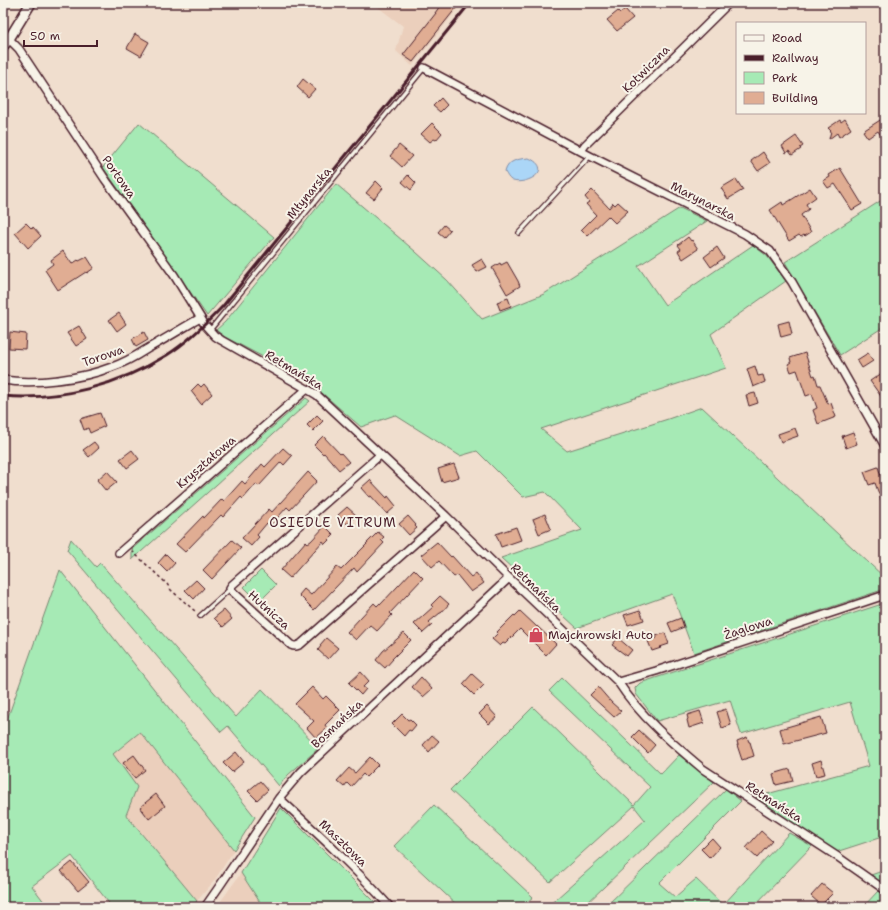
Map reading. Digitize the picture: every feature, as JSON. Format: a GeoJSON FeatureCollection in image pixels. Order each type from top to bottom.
{"type":"FeatureCollection","features":[{"type":"Feature","properties":{"kind":"street","name":"Portowa"},"geometry":{"type":"LineString","coordinates":[[31,3],[6,42],[19,49],[105,179],[174,275],[200,318],[210,330]]}},
{"type":"Feature","properties":{"kind":"street","name":"Kotwiczna"},"geometry":{"type":"LineString","coordinates":[[581,151],[585,144],[728,3]]}},
{"type":"Feature","properties":{"kind":"street","name":"Marynarska"},"geometry":{"type":"LineString","coordinates":[[424,68],[590,156],[745,234],[770,251],[792,282],[885,446]]}},
{"type":"Feature","properties":{"kind":"street","name":"Torowa"},"geometry":{"type":"LineString","coordinates":[[3,380],[39,382],[75,377],[112,367],[130,359],[200,318]]}},
{"type":"Feature","properties":{"kind":"street","name":"Retmańska"},"geometry":{"type":"LineString","coordinates":[[210,330],[221,340],[307,389],[316,396],[446,516],[618,682],[647,718],[703,769],[838,857],[885,890]]}},
{"type":"Feature","properties":{"kind":"street","name":"Kryształowa"},"geometry":{"type":"LineString","coordinates":[[119,553],[307,389]]}},
{"type":"Feature","properties":{"kind":"street","name":"Hutnicza"},"geometry":{"type":"LineString","coordinates":[[380,455],[232,586],[230,588],[233,592],[291,645],[298,646],[446,516]]}},
{"type":"Feature","properties":{"kind":"street","name":"Bosmańska"},"geometry":{"type":"LineString","coordinates":[[205,907],[279,798],[301,772],[509,578]]}},
{"type":"Feature","properties":{"kind":"street","name":"Żaglowa"},"geometry":{"type":"LineString","coordinates":[[618,682],[885,595]]}},
{"type":"Feature","properties":{"kind":"street","name":"Masztowa"},"geometry":{"type":"LineString","coordinates":[[279,798],[320,836],[390,907]]}},
{"type":"Feature","properties":{"kind":"lane","name":"Młynarska"},"geometry":{"type":"LineString","coordinates":[[210,330],[424,68]]}},
{"type":"Feature","properties":{"kind":"lane"},"geometry":{"type":"LineString","coordinates":[[519,234],[590,156]]}},
{"type":"Feature","properties":{"kind":"lane"},"geometry":{"type":"LineString","coordinates":[[200,616],[230,588]]}},
{"type":"Feature","properties":{"kind":"path"},"geometry":{"type":"LineString","coordinates":[[127,546],[167,584],[171,590],[200,616]]}},
{"type":"Feature","properties":{"kind":"shaded area"},"geometry":{"type":"Polygon","coordinates":[[[376,3],[462,3],[412,66],[396,51],[403,26],[379,8],[376,3]]]}},
{"type":"Feature","properties":{"kind":"shaded area"},"geometry":{"type":"Polygon","coordinates":[[[140,732],[234,850],[214,881],[197,901],[126,815],[137,787],[112,755],[140,732]]]}},
{"type":"Feature","properties":{"kind":"shaded area"},"geometry":{"type":"Polygon","coordinates":[[[241,873],[263,907],[219,907],[218,905],[241,873]]]}},
{"type":"Feature","properties":{"kind":"green space"},"geometry":{"type":"Polygon","coordinates":[[[139,123],[274,237],[207,316],[103,167],[139,123]]]}},
{"type":"Feature","properties":{"kind":"green space"},"geometry":{"type":"Polygon","coordinates":[[[336,184],[447,280],[482,319],[544,294],[680,208],[707,221],[638,266],[665,305],[753,245],[767,256],[786,281],[711,334],[726,368],[541,429],[567,451],[702,407],[885,578],[885,589],[694,653],[672,594],[577,628],[501,558],[582,530],[545,492],[523,497],[477,451],[460,456],[395,415],[361,427],[307,380],[225,337],[216,330],[225,322],[336,184]]]}},
{"type":"Feature","properties":{"kind":"green space"},"geometry":{"type":"Polygon","coordinates":[[[885,198],[885,326],[840,355],[785,262],[885,198]]]}},
{"type":"Feature","properties":{"kind":"green space"},"geometry":{"type":"Polygon","coordinates":[[[306,398],[310,401],[132,560],[132,549],[306,398]]]}},
{"type":"Feature","properties":{"kind":"green space"},"geometry":{"type":"Polygon","coordinates":[[[71,539],[96,567],[100,563],[236,717],[262,689],[319,748],[288,775],[279,786],[228,726],[221,732],[67,550],[71,539]]]}},
{"type":"Feature","properties":{"kind":"green space"},"geometry":{"type":"Polygon","coordinates":[[[60,570],[255,817],[234,850],[140,732],[113,754],[137,787],[126,815],[197,901],[192,907],[112,907],[72,856],[32,886],[48,907],[10,907],[3,898],[3,731],[60,570]]]}},
{"type":"Feature","properties":{"kind":"green space"},"geometry":{"type":"Polygon","coordinates":[[[261,570],[276,585],[259,602],[244,587],[261,570]]]}},
{"type":"Feature","properties":{"kind":"green space"},"geometry":{"type":"Polygon","coordinates":[[[885,603],[885,836],[836,852],[756,797],[869,766],[850,702],[741,734],[730,700],[657,721],[636,694],[635,688],[640,683],[885,603]]]}},
{"type":"Feature","properties":{"kind":"green space"},"geometry":{"type":"Polygon","coordinates":[[[562,678],[661,774],[679,755],[714,782],[583,907],[547,907],[645,820],[634,806],[550,882],[450,790],[533,707],[634,805],[650,787],[549,691],[562,678]]]}},
{"type":"Feature","properties":{"kind":"green space"},"geometry":{"type":"Polygon","coordinates":[[[726,789],[741,801],[659,883],[675,897],[696,879],[723,905],[789,833],[812,846],[753,907],[605,907],[726,789]]]}},
{"type":"Feature","properties":{"kind":"green space"},"geometry":{"type":"Polygon","coordinates":[[[434,805],[533,897],[521,907],[459,907],[394,846],[434,805]]]}},
{"type":"Feature","properties":{"kind":"green space"},"geometry":{"type":"Polygon","coordinates":[[[281,808],[380,907],[263,907],[241,873],[281,808]]]}},
{"type":"Feature","properties":{"kind":"green space"},"geometry":{"type":"Polygon","coordinates":[[[885,870],[885,885],[871,875],[885,870]]]}},
{"type":"Feature","properties":{"kind":"green space"},"geometry":{"type":"Polygon","coordinates":[[[878,891],[885,896],[885,907],[863,907],[878,891]]]}},
{"type":"Feature","properties":{"kind":"water"},"geometry":{"type":"Polygon","coordinates":[[[529,158],[537,163],[540,168],[539,173],[529,180],[516,182],[511,180],[505,172],[508,165],[517,160],[529,158]]]}},
{"type":"Feature","properties":{"kind":"building"},"geometry":{"type":"Polygon","coordinates":[[[442,3],[460,3],[413,62],[403,55],[436,13],[442,3]]]}},
{"type":"Feature","properties":{"kind":"building"},"geometry":{"type":"Polygon","coordinates":[[[625,9],[633,18],[617,31],[607,20],[618,11],[620,13],[625,9]]]}},
{"type":"Feature","properties":{"kind":"building"},"geometry":{"type":"Polygon","coordinates":[[[135,34],[149,42],[141,56],[127,48],[135,34]]]}},
{"type":"Feature","properties":{"kind":"building"},"geometry":{"type":"Polygon","coordinates":[[[303,79],[315,89],[308,97],[297,87],[303,79]]]}},
{"type":"Feature","properties":{"kind":"building"},"geometry":{"type":"Polygon","coordinates":[[[441,98],[447,105],[440,112],[433,106],[441,98]]]}},
{"type":"Feature","properties":{"kind":"building"},"geometry":{"type":"Polygon","coordinates":[[[885,117],[885,142],[878,131],[868,138],[863,131],[885,117]]]}},
{"type":"Feature","properties":{"kind":"building"},"geometry":{"type":"Polygon","coordinates":[[[845,119],[851,129],[839,137],[837,133],[829,139],[831,131],[828,128],[840,120],[841,122],[845,119]]]}},
{"type":"Feature","properties":{"kind":"building"},"geometry":{"type":"Polygon","coordinates":[[[432,123],[442,133],[436,140],[434,139],[430,142],[421,134],[432,123]]]}},
{"type":"Feature","properties":{"kind":"building"},"geometry":{"type":"Polygon","coordinates":[[[796,136],[803,146],[792,155],[789,151],[786,153],[782,146],[796,136]]]}},
{"type":"Feature","properties":{"kind":"building"},"geometry":{"type":"Polygon","coordinates":[[[399,145],[412,156],[402,167],[390,156],[399,145]]]}},
{"type":"Feature","properties":{"kind":"building"},"geometry":{"type":"Polygon","coordinates":[[[763,152],[770,163],[758,171],[751,161],[763,152]]]}},
{"type":"Feature","properties":{"kind":"building"},"geometry":{"type":"Polygon","coordinates":[[[840,168],[862,204],[852,210],[835,184],[828,188],[823,181],[840,168]]]}},
{"type":"Feature","properties":{"kind":"building"},"geometry":{"type":"Polygon","coordinates":[[[408,175],[416,183],[411,190],[402,182],[408,175]]]}},
{"type":"Feature","properties":{"kind":"building"},"geometry":{"type":"Polygon","coordinates":[[[736,179],[743,190],[728,199],[721,188],[736,179]]]}},
{"type":"Feature","properties":{"kind":"building"},"geometry":{"type":"Polygon","coordinates":[[[376,181],[383,188],[374,199],[366,193],[376,181]]]}},
{"type":"Feature","properties":{"kind":"building"},"geometry":{"type":"Polygon","coordinates":[[[810,188],[816,197],[806,204],[809,209],[801,215],[811,232],[801,237],[799,235],[789,241],[770,210],[782,202],[783,205],[810,188]]]}},
{"type":"Feature","properties":{"kind":"building"},"geometry":{"type":"Polygon","coordinates":[[[592,190],[609,208],[613,203],[615,205],[618,202],[628,211],[615,223],[608,216],[587,236],[581,230],[596,215],[586,204],[589,202],[585,197],[592,190]]]}},
{"type":"Feature","properties":{"kind":"building"},"geometry":{"type":"Polygon","coordinates":[[[26,223],[32,229],[33,227],[41,236],[28,248],[15,233],[26,223]]]}},
{"type":"Feature","properties":{"kind":"building"},"geometry":{"type":"Polygon","coordinates":[[[444,225],[450,230],[444,237],[438,232],[444,225]]]}},
{"type":"Feature","properties":{"kind":"building"},"geometry":{"type":"Polygon","coordinates":[[[688,237],[698,249],[683,259],[678,251],[681,249],[678,245],[688,237]]]}},
{"type":"Feature","properties":{"kind":"building"},"geometry":{"type":"Polygon","coordinates":[[[717,247],[724,258],[711,267],[704,257],[717,247]]]}},
{"type":"Feature","properties":{"kind":"building"},"geometry":{"type":"Polygon","coordinates":[[[63,251],[72,264],[87,257],[94,268],[58,290],[45,270],[53,264],[51,260],[63,251]]]}},
{"type":"Feature","properties":{"kind":"building"},"geometry":{"type":"Polygon","coordinates":[[[482,259],[487,267],[477,272],[472,265],[482,259]]]}},
{"type":"Feature","properties":{"kind":"building"},"geometry":{"type":"Polygon","coordinates":[[[507,262],[520,286],[507,294],[492,268],[500,263],[501,265],[507,262]]]}},
{"type":"Feature","properties":{"kind":"building"},"geometry":{"type":"Polygon","coordinates":[[[508,298],[511,306],[500,310],[497,302],[508,298]]]}},
{"type":"Feature","properties":{"kind":"building"},"geometry":{"type":"Polygon","coordinates":[[[119,313],[126,324],[117,331],[109,320],[119,313]]]}},
{"type":"Feature","properties":{"kind":"building"},"geometry":{"type":"Polygon","coordinates":[[[789,321],[792,334],[781,337],[778,324],[789,321]]]}},
{"type":"Feature","properties":{"kind":"building"},"geometry":{"type":"Polygon","coordinates":[[[79,326],[87,339],[76,346],[67,333],[79,326]]]}},
{"type":"Feature","properties":{"kind":"building"},"geometry":{"type":"Polygon","coordinates":[[[10,332],[26,334],[25,349],[9,348],[10,332]]]}},
{"type":"Feature","properties":{"kind":"building"},"geometry":{"type":"Polygon","coordinates":[[[144,332],[148,340],[136,347],[132,339],[144,332]]]}},
{"type":"Feature","properties":{"kind":"building"},"geometry":{"type":"Polygon","coordinates":[[[805,353],[813,376],[815,375],[818,385],[820,385],[828,404],[831,403],[836,417],[818,424],[813,410],[817,408],[812,394],[806,396],[797,370],[791,372],[788,364],[791,362],[790,358],[805,353]]]}},
{"type":"Feature","properties":{"kind":"building"},"geometry":{"type":"Polygon","coordinates":[[[868,353],[873,361],[862,368],[857,360],[868,353]]]}},
{"type":"Feature","properties":{"kind":"building"},"geometry":{"type":"Polygon","coordinates":[[[755,366],[758,376],[763,375],[765,382],[753,387],[747,369],[755,366]]]}},
{"type":"Feature","properties":{"kind":"building"},"geometry":{"type":"Polygon","coordinates":[[[882,373],[885,378],[885,402],[870,381],[882,373]]]}},
{"type":"Feature","properties":{"kind":"building"},"geometry":{"type":"Polygon","coordinates":[[[198,384],[201,387],[204,384],[212,394],[201,404],[191,391],[198,384]]]}},
{"type":"Feature","properties":{"kind":"building"},"geometry":{"type":"Polygon","coordinates":[[[755,393],[758,403],[749,406],[746,395],[755,393]]]}},
{"type":"Feature","properties":{"kind":"building"},"geometry":{"type":"Polygon","coordinates":[[[100,413],[105,426],[90,433],[88,428],[84,430],[80,419],[100,413]]]}},
{"type":"Feature","properties":{"kind":"building"},"geometry":{"type":"Polygon","coordinates":[[[317,415],[323,421],[313,431],[307,425],[317,415]]]}},
{"type":"Feature","properties":{"kind":"building"},"geometry":{"type":"Polygon","coordinates":[[[795,428],[798,436],[781,442],[778,434],[795,428]]]}},
{"type":"Feature","properties":{"kind":"building"},"geometry":{"type":"Polygon","coordinates":[[[853,432],[857,444],[846,448],[842,436],[853,432]]]}},
{"type":"Feature","properties":{"kind":"building"},"geometry":{"type":"Polygon","coordinates":[[[323,436],[349,462],[339,470],[324,453],[323,454],[314,445],[323,436]]]}},
{"type":"Feature","properties":{"kind":"building"},"geometry":{"type":"Polygon","coordinates":[[[94,442],[99,448],[89,457],[83,450],[94,442]]]}},
{"type":"Feature","properties":{"kind":"building"},"geometry":{"type":"Polygon","coordinates":[[[283,448],[292,456],[284,465],[281,462],[259,486],[256,484],[243,499],[241,497],[223,517],[221,515],[185,552],[176,544],[203,516],[204,518],[222,499],[224,501],[242,481],[245,484],[262,464],[265,467],[283,448]]]}},
{"type":"Feature","properties":{"kind":"building"},"geometry":{"type":"Polygon","coordinates":[[[132,450],[139,459],[127,468],[120,459],[132,450]]]}},
{"type":"Feature","properties":{"kind":"building"},"geometry":{"type":"Polygon","coordinates":[[[454,464],[459,477],[442,482],[438,469],[454,464]]]}},
{"type":"Feature","properties":{"kind":"building"},"geometry":{"type":"Polygon","coordinates":[[[878,467],[885,488],[885,508],[875,483],[869,485],[864,472],[878,467]]]}},
{"type":"Feature","properties":{"kind":"building"},"geometry":{"type":"Polygon","coordinates":[[[107,471],[117,482],[106,491],[97,480],[107,471]]]}},
{"type":"Feature","properties":{"kind":"building"},"geometry":{"type":"Polygon","coordinates":[[[308,472],[317,481],[290,510],[287,507],[270,526],[267,523],[257,535],[259,537],[251,546],[242,538],[269,509],[272,512],[308,472]]]}},
{"type":"Feature","properties":{"kind":"building"},"geometry":{"type":"Polygon","coordinates":[[[370,480],[387,498],[388,496],[396,506],[387,514],[371,496],[369,497],[361,488],[370,480]]]}},
{"type":"Feature","properties":{"kind":"building"},"geometry":{"type":"Polygon","coordinates":[[[347,507],[356,515],[347,524],[338,515],[347,507]]]}},
{"type":"Feature","properties":{"kind":"building"},"geometry":{"type":"Polygon","coordinates":[[[545,514],[551,529],[539,534],[533,519],[545,514]]]}},
{"type":"Feature","properties":{"kind":"building"},"geometry":{"type":"Polygon","coordinates":[[[408,516],[417,528],[409,535],[399,524],[408,516]]]}},
{"type":"Feature","properties":{"kind":"building"},"geometry":{"type":"Polygon","coordinates":[[[325,526],[334,535],[325,544],[323,541],[290,578],[281,570],[306,541],[308,543],[311,541],[325,526]]]}},
{"type":"Feature","properties":{"kind":"building"},"geometry":{"type":"Polygon","coordinates":[[[516,527],[521,540],[501,547],[496,534],[516,527]]]}},
{"type":"Feature","properties":{"kind":"building"},"geometry":{"type":"Polygon","coordinates":[[[378,532],[384,537],[381,540],[384,543],[357,572],[354,568],[314,610],[299,595],[304,589],[311,595],[337,567],[341,570],[378,532]]]}},
{"type":"Feature","properties":{"kind":"building"},"geometry":{"type":"Polygon","coordinates":[[[232,540],[241,548],[212,579],[203,570],[232,540]]]}},
{"type":"Feature","properties":{"kind":"building"},"geometry":{"type":"Polygon","coordinates":[[[437,542],[471,577],[476,573],[484,583],[471,592],[457,575],[454,577],[439,561],[432,567],[421,555],[437,542]]]}},
{"type":"Feature","properties":{"kind":"building"},"geometry":{"type":"Polygon","coordinates":[[[166,554],[175,563],[167,572],[158,563],[166,554]]]}},
{"type":"Feature","properties":{"kind":"building"},"geometry":{"type":"Polygon","coordinates":[[[414,569],[423,578],[390,613],[392,615],[377,631],[370,625],[356,640],[347,632],[374,603],[377,606],[380,603],[381,604],[414,569]]]}},
{"type":"Feature","properties":{"kind":"building"},"geometry":{"type":"Polygon","coordinates":[[[196,580],[204,588],[194,599],[185,590],[196,580]]]}},
{"type":"Feature","properties":{"kind":"building"},"geometry":{"type":"Polygon","coordinates":[[[440,596],[449,604],[441,613],[429,622],[432,625],[423,633],[414,624],[433,607],[431,605],[440,596]]]}},
{"type":"Feature","properties":{"kind":"building"},"geometry":{"type":"Polygon","coordinates":[[[224,610],[232,619],[223,627],[214,618],[224,610]]]}},
{"type":"Feature","properties":{"kind":"building"},"geometry":{"type":"Polygon","coordinates":[[[640,610],[644,620],[628,625],[624,615],[640,610]]]}},
{"type":"Feature","properties":{"kind":"building"},"geometry":{"type":"Polygon","coordinates":[[[520,611],[556,644],[546,655],[520,629],[505,644],[503,643],[500,646],[492,639],[514,615],[515,616],[520,611]]]}},
{"type":"Feature","properties":{"kind":"building"},"geometry":{"type":"Polygon","coordinates":[[[681,618],[684,627],[672,632],[668,623],[681,618]]]}},
{"type":"Feature","properties":{"kind":"building"},"geometry":{"type":"Polygon","coordinates":[[[404,633],[411,640],[385,668],[376,660],[383,651],[404,633]]]}},
{"type":"Feature","properties":{"kind":"building"},"geometry":{"type":"Polygon","coordinates":[[[665,633],[669,644],[652,651],[648,641],[665,633]]]}},
{"type":"Feature","properties":{"kind":"building"},"geometry":{"type":"Polygon","coordinates":[[[326,638],[338,648],[328,659],[318,650],[326,638]]]}},
{"type":"Feature","properties":{"kind":"building"},"geometry":{"type":"Polygon","coordinates":[[[618,638],[632,650],[627,656],[612,645],[618,638]]]}},
{"type":"Feature","properties":{"kind":"building"},"geometry":{"type":"Polygon","coordinates":[[[361,672],[369,681],[363,687],[366,689],[361,695],[349,683],[361,672]]]}},
{"type":"Feature","properties":{"kind":"building"},"geometry":{"type":"Polygon","coordinates":[[[472,674],[484,685],[474,695],[463,684],[472,674]]]}},
{"type":"Feature","properties":{"kind":"building"},"geometry":{"type":"Polygon","coordinates":[[[421,677],[432,689],[423,697],[412,687],[421,677]]]}},
{"type":"Feature","properties":{"kind":"building"},"geometry":{"type":"Polygon","coordinates":[[[312,687],[323,699],[326,696],[340,710],[325,725],[327,728],[316,738],[307,728],[314,721],[295,704],[312,687]]]}},
{"type":"Feature","properties":{"kind":"building"},"geometry":{"type":"Polygon","coordinates":[[[598,687],[621,711],[614,717],[590,695],[598,687]]]}},
{"type":"Feature","properties":{"kind":"building"},"geometry":{"type":"Polygon","coordinates":[[[487,706],[497,717],[489,724],[479,714],[487,706]]]}},
{"type":"Feature","properties":{"kind":"building"},"geometry":{"type":"Polygon","coordinates":[[[726,709],[731,725],[722,728],[717,712],[726,709]]]}},
{"type":"Feature","properties":{"kind":"building"},"geometry":{"type":"Polygon","coordinates":[[[700,711],[704,723],[689,728],[687,715],[700,711]]]}},
{"type":"Feature","properties":{"kind":"building"},"geometry":{"type":"Polygon","coordinates":[[[402,714],[416,725],[404,736],[392,724],[402,714]]]}},
{"type":"Feature","properties":{"kind":"building"},"geometry":{"type":"Polygon","coordinates":[[[821,717],[826,733],[784,744],[780,729],[821,717]]]}},
{"type":"Feature","properties":{"kind":"building"},"geometry":{"type":"Polygon","coordinates":[[[639,730],[655,745],[648,753],[632,737],[639,730]]]}},
{"type":"Feature","properties":{"kind":"building"},"geometry":{"type":"Polygon","coordinates":[[[432,735],[439,741],[429,752],[423,745],[432,735]]]}},
{"type":"Feature","properties":{"kind":"building"},"geometry":{"type":"Polygon","coordinates":[[[747,737],[754,756],[742,760],[737,741],[747,737]]]}},
{"type":"Feature","properties":{"kind":"building"},"geometry":{"type":"Polygon","coordinates":[[[236,752],[244,762],[232,772],[223,763],[236,752]]]}},
{"type":"Feature","properties":{"kind":"building"},"geometry":{"type":"Polygon","coordinates":[[[134,755],[145,770],[135,778],[123,763],[134,755]]]}},
{"type":"Feature","properties":{"kind":"building"},"geometry":{"type":"Polygon","coordinates":[[[370,757],[378,765],[366,777],[363,774],[351,787],[347,783],[344,787],[337,781],[349,768],[355,773],[370,757]]]}},
{"type":"Feature","properties":{"kind":"building"},"geometry":{"type":"Polygon","coordinates":[[[821,760],[825,774],[816,776],[812,763],[821,760]]]}},
{"type":"Feature","properties":{"kind":"building"},"geometry":{"type":"Polygon","coordinates":[[[790,769],[793,781],[776,785],[773,774],[790,769]]]}},
{"type":"Feature","properties":{"kind":"building"},"geometry":{"type":"Polygon","coordinates":[[[260,781],[268,790],[257,800],[248,791],[260,781]]]}},
{"type":"Feature","properties":{"kind":"building"},"geometry":{"type":"Polygon","coordinates":[[[156,794],[165,806],[149,819],[140,807],[156,794]]]}},
{"type":"Feature","properties":{"kind":"building"},"geometry":{"type":"Polygon","coordinates":[[[761,831],[772,841],[757,858],[746,848],[761,831]]]}},
{"type":"Feature","properties":{"kind":"building"},"geometry":{"type":"Polygon","coordinates":[[[712,838],[720,847],[710,858],[701,849],[712,838]]]}},
{"type":"Feature","properties":{"kind":"building"},"geometry":{"type":"Polygon","coordinates":[[[72,862],[89,882],[78,891],[61,871],[72,862]]]}},
{"type":"Feature","properties":{"kind":"building"},"geometry":{"type":"Polygon","coordinates":[[[822,884],[833,893],[821,905],[811,896],[822,884]]]}},
{"type":"Feature","properties":{"kind":"railway"},"geometry":{"type":"LineString","coordinates":[[3,396],[46,396],[88,389],[129,375],[149,366],[175,350],[189,339],[223,306],[470,3]]}},
{"type":"Feature","properties":{"kind":"place","name":"Majchrowski Auto"},"geometry":{"type":"Point","coordinates":[536,635]}},
{"type":"Feature","properties":{"kind":"district","name":"OSIEDLE VITRUM"},"geometry":{"type":"Point","coordinates":[333,522]}}]}
